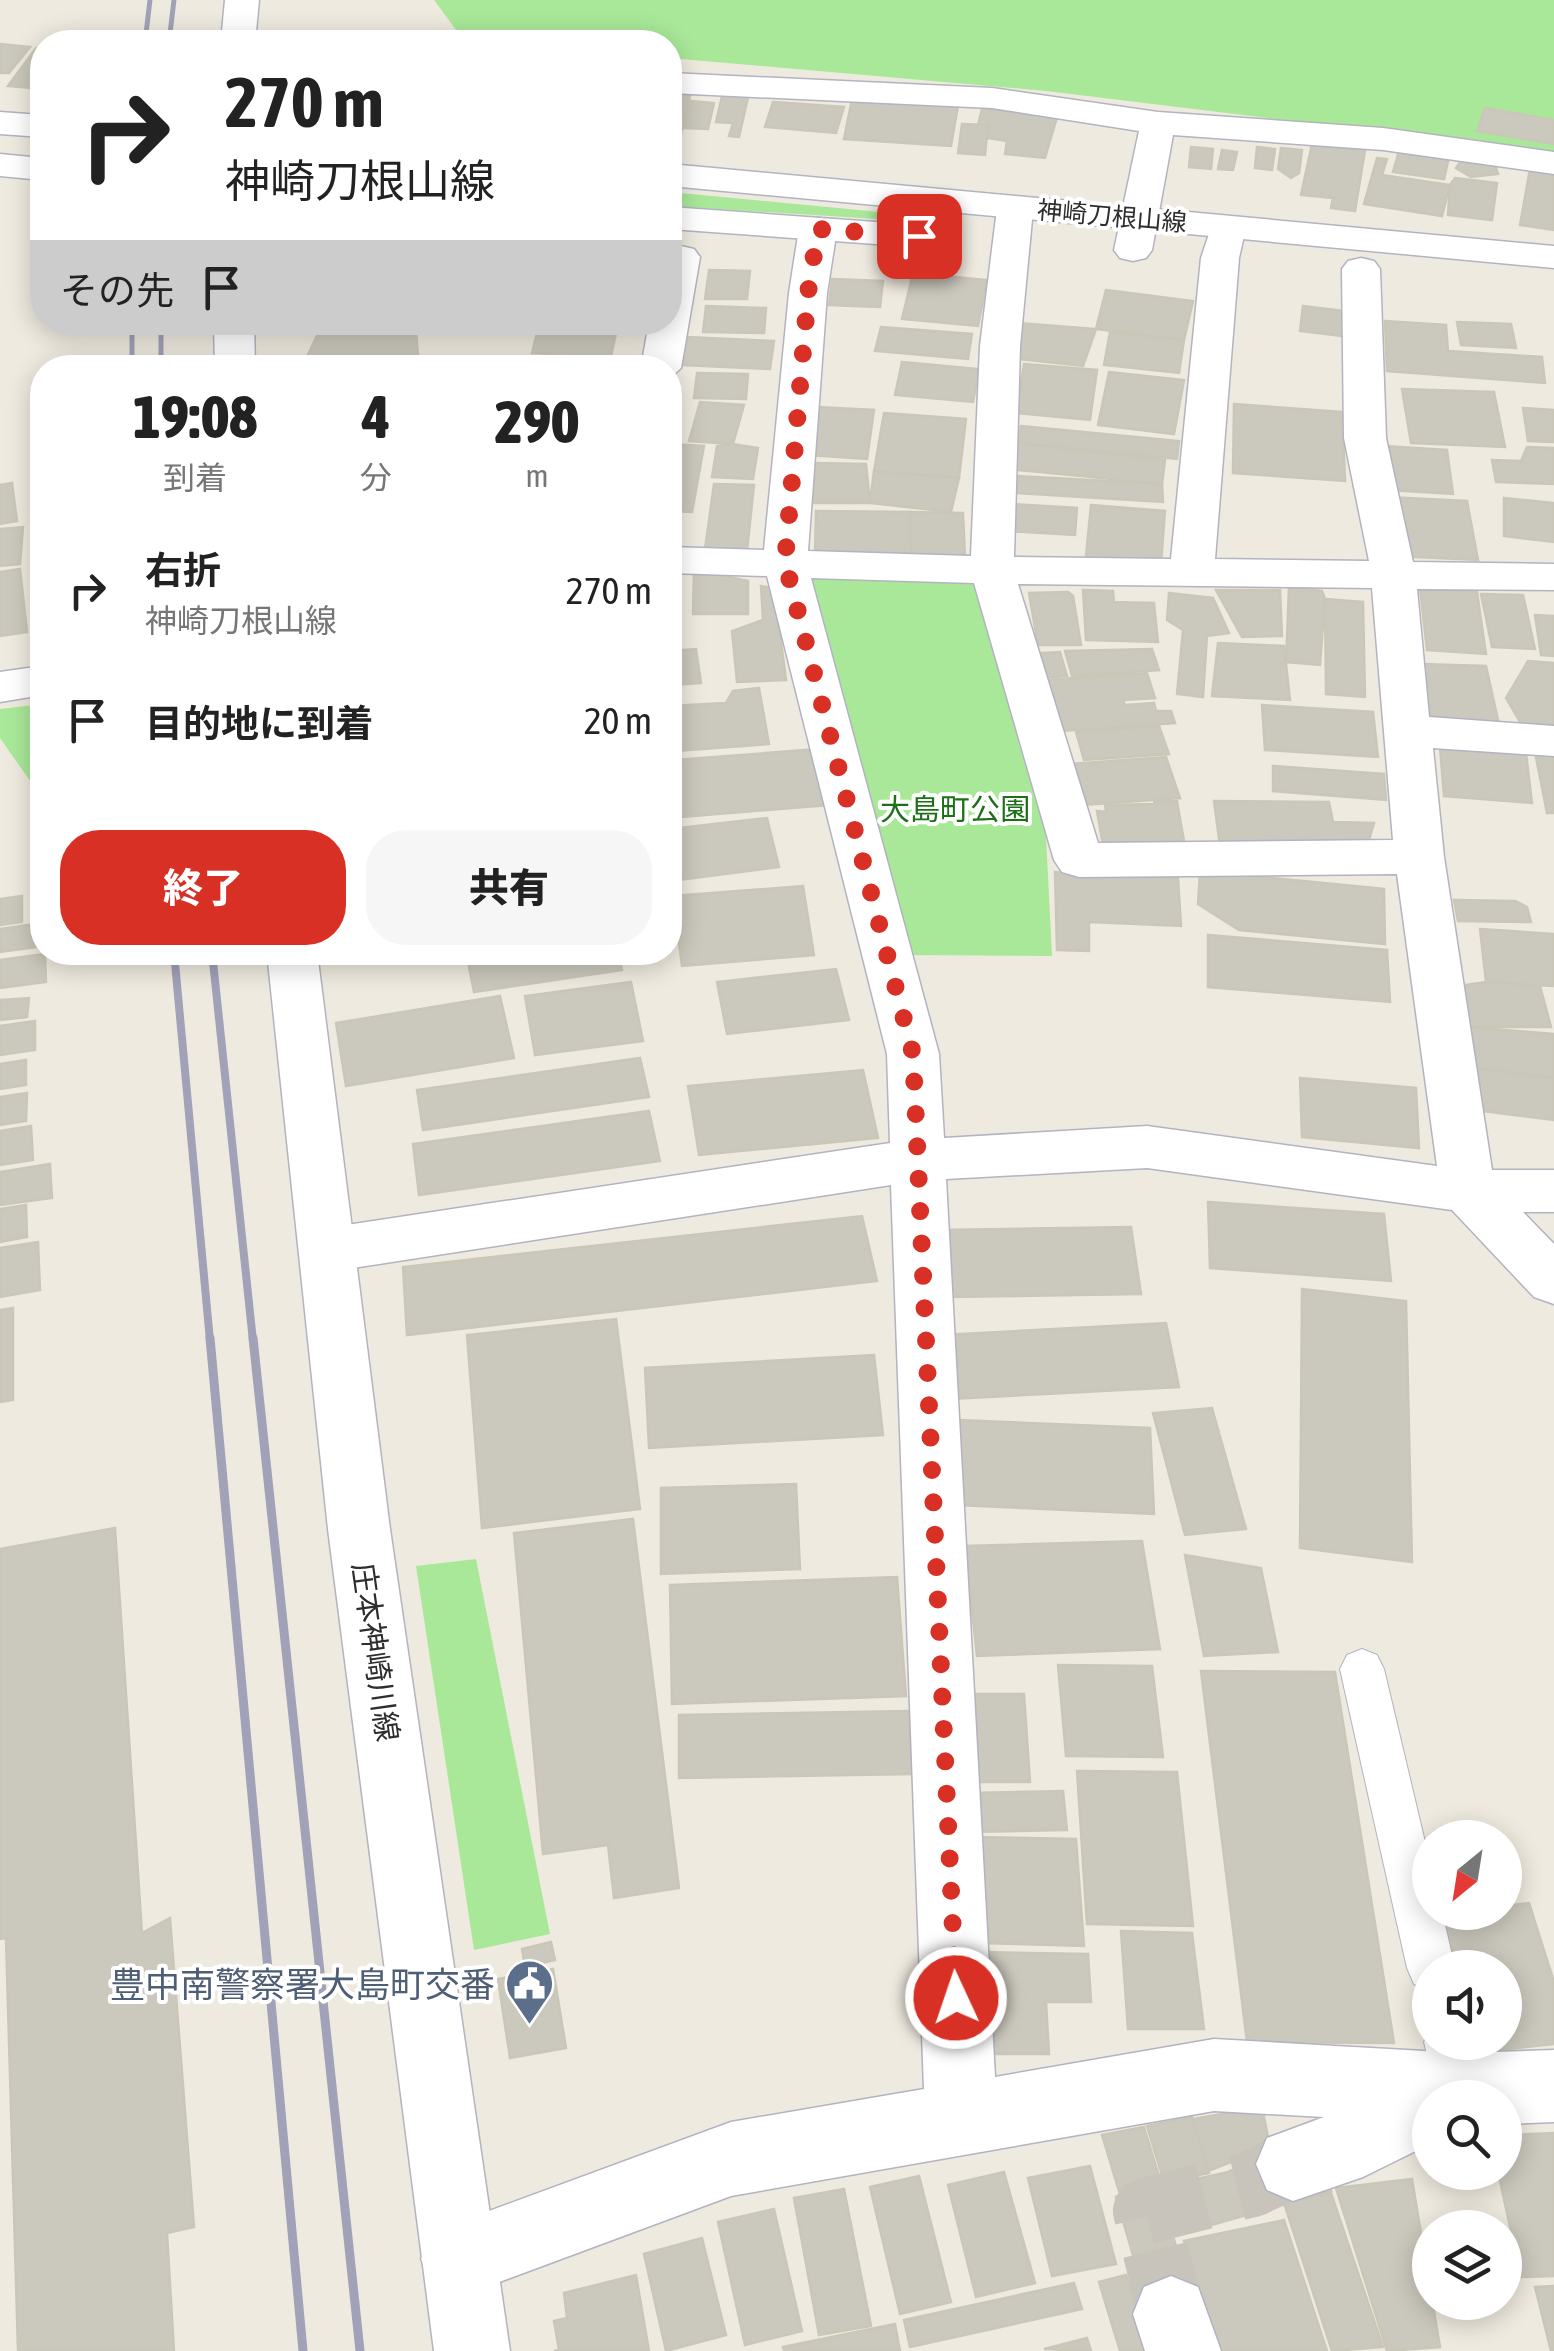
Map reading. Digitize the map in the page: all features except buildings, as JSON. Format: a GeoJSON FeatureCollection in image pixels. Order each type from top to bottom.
{"type":"FeatureCollection","features":[{"type":"Feature","properties":{"kind":"street"},"geometry":{"type":"LineString","coordinates":[[239,30],[242,0]]}},
{"type":"Feature","properties":{"kind":"street"},"geometry":{"type":"LineString","coordinates":[[682,84],[992,98],[1158,123],[1384,139],[1554,163]]}},
{"type":"Feature","properties":{"kind":"street"},"geometry":{"type":"LineString","coordinates":[[0,123],[30,125]]}},
{"type":"Feature","properties":{"kind":"street"},"geometry":{"type":"LineString","coordinates":[[1138,234],[1158,123]]}},
{"type":"Feature","properties":{"kind":"street"},"geometry":{"type":"LineString","coordinates":[[0,165],[30,168]]}},
{"type":"Feature","properties":{"kind":"street","name":"神崎刀根山線"},"geometry":{"type":"LineString","coordinates":[[682,176],[1014,225],[1223,242],[1554,257]]}},
{"type":"Feature","properties":{"kind":"street","name":"神崎刀根山線"},"geometry":{"type":"LineString","coordinates":[[682,219],[818,229],[1014,225]]}},
{"type":"Feature","properties":{"kind":"street"},"geometry":{"type":"LineString","coordinates":[[1014,225],[1000,346],[992,570],[1080,860],[1419,857]]}},
{"type":"Feature","properties":{"kind":"street"},"geometry":{"type":"LineString","coordinates":[[818,229],[808,293],[785,562],[913,1054],[961,2118]]}},
{"type":"Feature","properties":{"kind":"street"},"geometry":{"type":"LineString","coordinates":[[1192,572],[1223,242]]}},
{"type":"Feature","properties":{"kind":"street","name":"神崎刀根山線"},"geometry":{"type":"LineString","coordinates":[[1223,242],[1361,270],[1554,287]]}},
{"type":"Feature","properties":{"kind":"street"},"geometry":{"type":"LineString","coordinates":[[1361,270],[1366,438],[1393,572],[1419,857],[1468,1191],[1554,1281]]}},
{"type":"Feature","properties":{"kind":"street"},"geometry":{"type":"LineString","coordinates":[[682,560],[992,570],[1554,577]]}},
{"type":"Feature","properties":{"kind":"street"},"geometry":{"type":"LineString","coordinates":[[0,686],[30,682]]}},
{"type":"Feature","properties":{"kind":"street"},"geometry":{"type":"LineString","coordinates":[[1407,731],[1554,741]]}},
{"type":"Feature","properties":{"kind":"street","name":"庄本神崎川線"},"geometry":{"type":"LineString","coordinates":[[294,965],[362,1549],[472,2351]]}},
{"type":"Feature","properties":{"kind":"street"},"geometry":{"type":"LineString","coordinates":[[327,1250],[918,1160],[1147,1147],[1468,1191],[1554,1191]]}},
{"type":"Feature","properties":{"kind":"street"},"geometry":{"type":"LineString","coordinates":[[459,2259],[730,2159],[1214,2075],[1412,2082]]}},
{"type":"Feature","properties":{"kind":"street"},"geometry":{"type":"LineString","coordinates":[[1522,2085],[1554,2086]]}},
{"type":"Feature","properties":{"kind":"street"},"geometry":{"type":"LineString","coordinates":[[1293,2164],[1363,2142],[1412,2107]]}},
{"type":"Feature","properties":{"kind":"lane"},"geometry":{"type":"LineString","coordinates":[[1362,1669],[1427,1950]]}},
{"type":"Feature","properties":{"kind":"green space"},"geometry":{"type":"Polygon","coordinates":[[[434,0],[1554,0],[1554,153],[1046,91],[682,59],[682,30],[456,30],[434,0]]]}},
{"type":"Feature","properties":{"kind":"green space"},"geometry":{"type":"Polygon","coordinates":[[[682,193],[932,219],[925,222],[682,207],[682,193]]]}},
{"type":"Feature","properties":{"kind":"green space","name":"大島町公園"},"geometry":{"type":"Polygon","coordinates":[[[803,572],[980,576],[1044,796],[1052,956],[898,955],[803,572]]]}},
{"type":"Feature","properties":{"kind":"green space"},"geometry":{"type":"Polygon","coordinates":[[[30,705],[30,781],[0,738],[0,709],[30,705]]]}},
{"type":"Feature","properties":{"kind":"green space"},"geometry":{"type":"Polygon","coordinates":[[[476,1559],[550,1934],[474,1950],[416,1566],[476,1559]]]}},
{"type":"Feature","properties":{"kind":"tunnel"},"geometry":{"type":"LineString","coordinates":[[1171,2314],[1146,2211],[1252,2184],[1293,2164]]}},
{"type":"Feature","properties":{"kind":"railway"},"geometry":{"type":"LineString","coordinates":[[146,30],[150,0]]}},
{"type":"Feature","properties":{"kind":"railway"},"geometry":{"type":"LineString","coordinates":[[170,30],[174,0]]}},
{"type":"Feature","properties":{"kind":"railway"},"geometry":{"type":"LineString","coordinates":[[132,335],[132,355]]}},
{"type":"Feature","properties":{"kind":"railway"},"geometry":{"type":"LineString","coordinates":[[161,335],[161,355]]}},
{"type":"Feature","properties":{"kind":"railway"},"geometry":{"type":"LineString","coordinates":[[175,965],[210,1341]]}},
{"type":"Feature","properties":{"kind":"railway"},"geometry":{"type":"LineString","coordinates":[[213,965],[253,1341]]}},
{"type":"Feature","properties":{"kind":"railway"},"geometry":{"type":"LineString","coordinates":[[210,1338],[303,2351]]}},
{"type":"Feature","properties":{"kind":"railway"},"geometry":{"type":"LineString","coordinates":[[253,1338],[360,2351]]}},
{"type":"Feature","properties":{"kind":"place","name":"豊中南警察署大島町交番"},"geometry":{"type":"Point","coordinates":[530,2026]}},
{"type":"Feature","properties":{"kind":"route"},"geometry":{"type":"LineString","coordinates":[[919,236],[818,229],[808,293],[785,562],[913,1054],[956,1998]]}}]}
